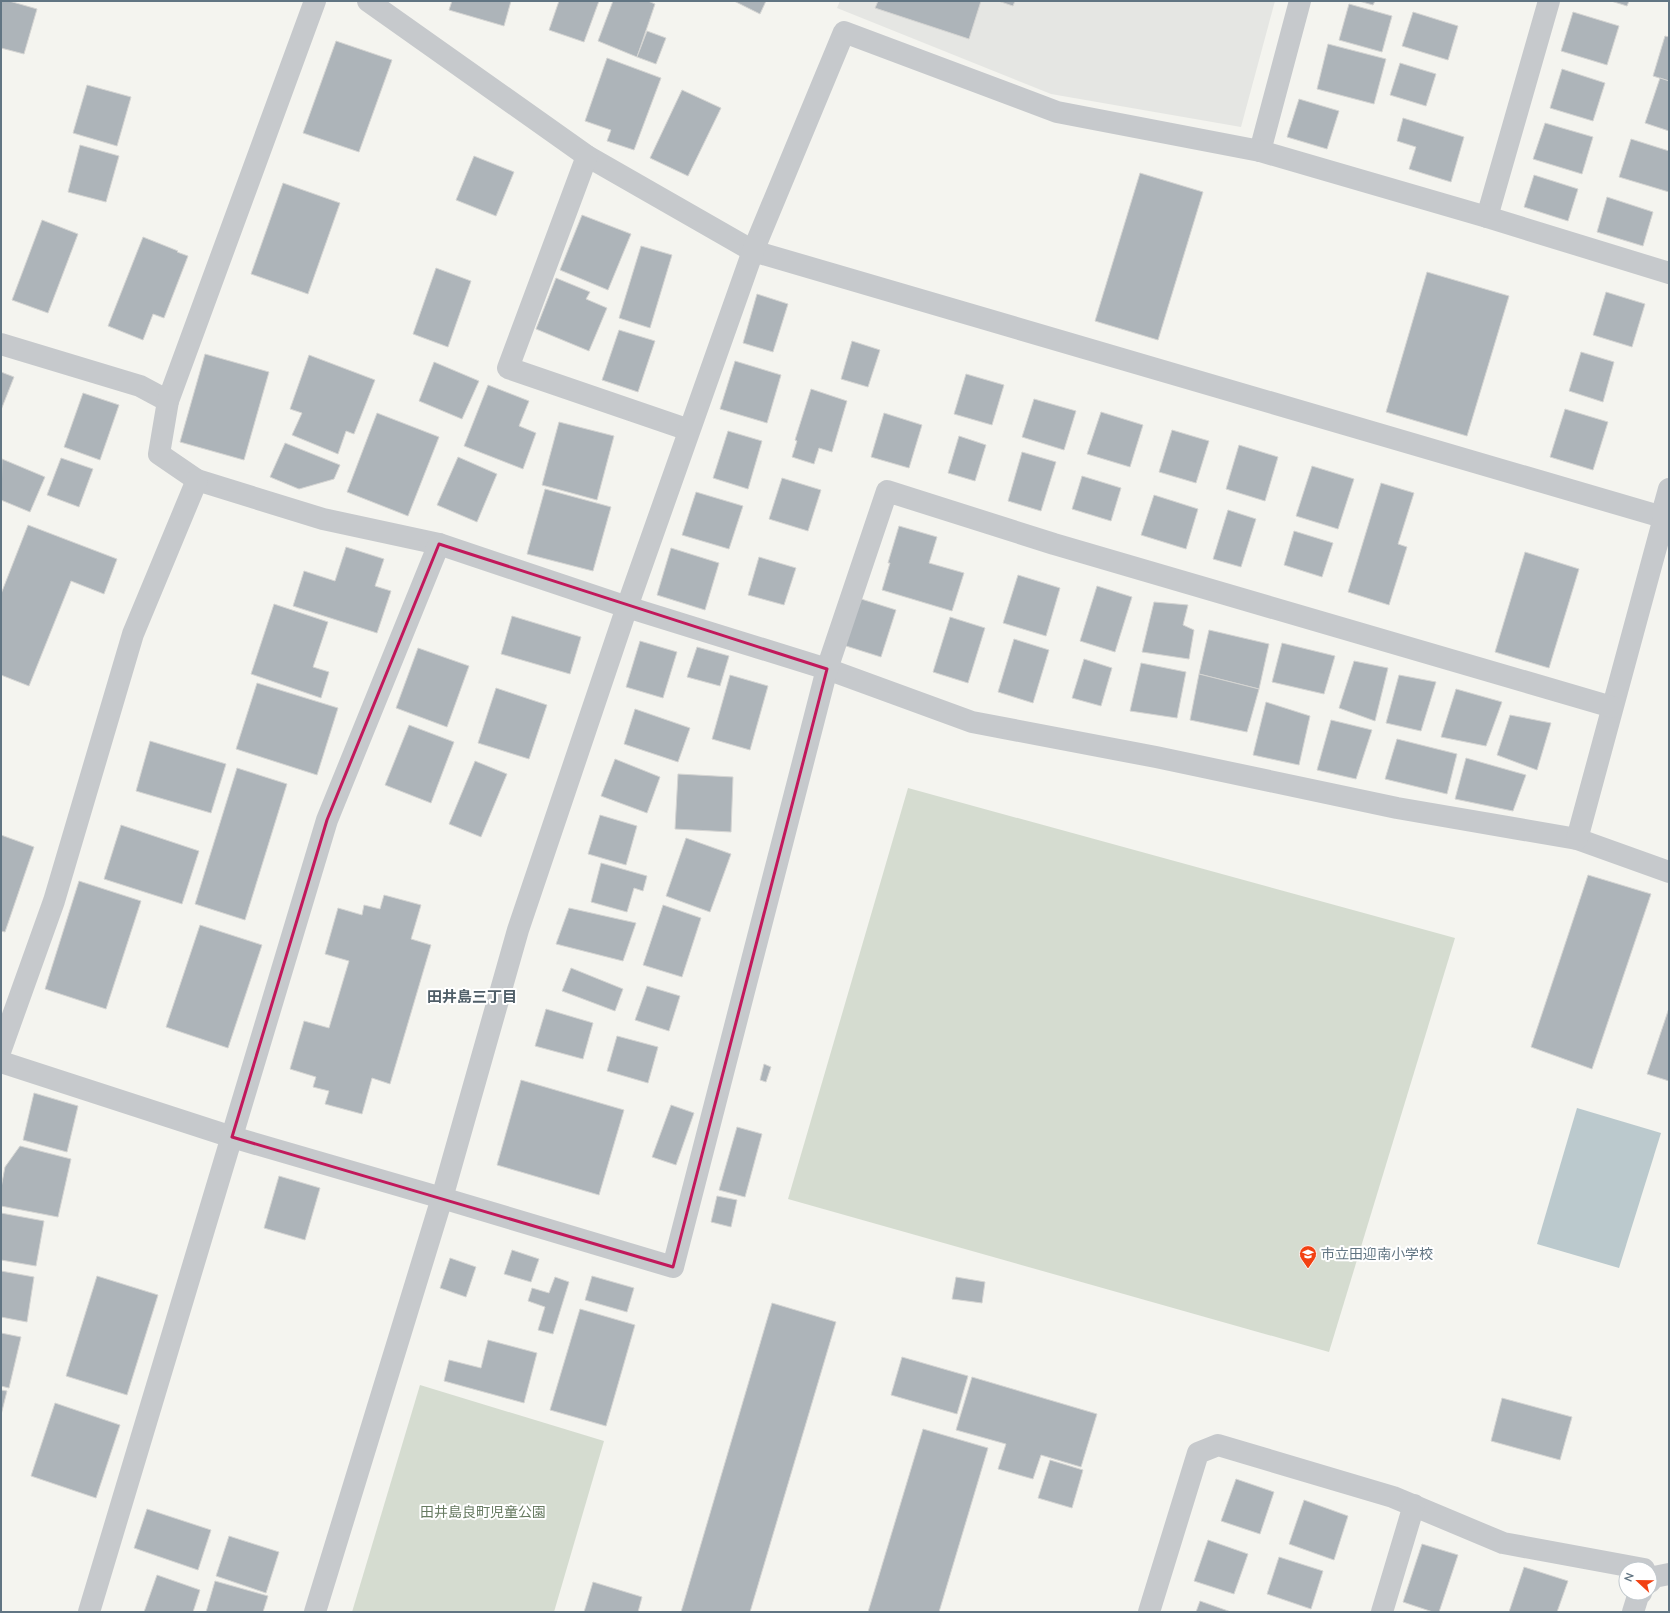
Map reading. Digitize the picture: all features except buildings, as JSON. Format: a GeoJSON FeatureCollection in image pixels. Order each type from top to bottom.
{"type":"FeatureCollection","features":[{"type":"Feature","properties":{"kind":"street"},"geometry":{"type":"LineString","coordinates":[[315,1],[168,401],[159,454],[197,480],[323,519],[439,544],[627,607],[827,669],[972,722],[1156,757],[1397,808],[1577,839],[1669,872]]}},
{"type":"Feature","properties":{"kind":"street"},"geometry":{"type":"LineString","coordinates":[[368,1],[587,156],[753,251],[1666,518]]}},
{"type":"Feature","properties":{"kind":"street"},"geometry":{"type":"LineString","coordinates":[[1260,151],[1300,1]]}},
{"type":"Feature","properties":{"kind":"street"},"geometry":{"type":"LineString","coordinates":[[1487,217],[1549,1]]}},
{"type":"Feature","properties":{"kind":"street"},"geometry":{"type":"LineString","coordinates":[[315,1612],[442,1198],[518,930],[627,607],[753,251],[844,32],[1057,112],[1260,151],[1487,217],[1669,273]]}},
{"type":"Feature","properties":{"kind":"street"},"geometry":{"type":"LineString","coordinates":[[587,156],[508,368],[689,430]]}},
{"type":"Feature","properties":{"kind":"street"},"geometry":{"type":"LineString","coordinates":[[1,344],[140,386],[168,401]]}},
{"type":"Feature","properties":{"kind":"street"},"geometry":{"type":"LineString","coordinates":[[1,1049],[54,901],[133,634],[197,480]]}},
{"type":"Feature","properties":{"kind":"street"},"geometry":{"type":"LineString","coordinates":[[1577,839],[1612,707],[1666,518],[1664,507],[1669,490]]}},
{"type":"Feature","properties":{"kind":"street"},"geometry":{"type":"LineString","coordinates":[[1,1062],[232,1137],[673,1267],[827,669],[887,491],[1054,544],[1612,707]]}},
{"type":"Feature","properties":{"kind":"street"},"geometry":{"type":"LineString","coordinates":[[88,1612],[327,820],[439,544]]}},
{"type":"Feature","properties":{"kind":"street"},"geometry":{"type":"LineString","coordinates":[[1149,1612],[1198,1453],[1218,1445],[1393,1497],[1503,1543],[1618,1564]]}},
{"type":"Feature","properties":{"kind":"street"},"geometry":{"type":"LineString","coordinates":[[1382,1612],[1414,1505]]}},
{"type":"Feature","properties":{"kind":"street"},"geometry":{"type":"LineString","coordinates":[[1658,1572],[1669,1574]]}},
{"type":"Feature","properties":{"kind":"street"},"geometry":{"type":"LineString","coordinates":[[1658,1575],[1669,1574]]}},
{"type":"Feature","properties":{"kind":"street"},"geometry":{"type":"LineString","coordinates":[[1633,1612],[1636,1601]]}},
{"type":"Feature","properties":{"kind":"highlighted area"},"geometry":{"type":"Polygon","coordinates":[[[439,544],[827,669],[673,1267],[232,1137],[327,820],[439,544]]]}},
{"type":"Feature","properties":{"kind":"shaded area"},"geometry":{"type":"Polygon","coordinates":[[[840,1],[1275,1],[1241,127],[1051,94],[837,8],[840,1]]]}},
{"type":"Feature","properties":{"kind":"shaded area"},"geometry":{"type":"Polygon","coordinates":[[[1577,1108],[1661,1133],[1619,1268],[1537,1244],[1577,1108]]]}},
{"type":"Feature","properties":{"kind":"green space"},"geometry":{"type":"Polygon","coordinates":[[[908,788],[1455,938],[1329,1352],[788,1199],[908,788]]]}},
{"type":"Feature","properties":{"kind":"green space","name":"田井島良町児童公園"},"geometry":{"type":"Polygon","coordinates":[[[420,1385],[604,1441],[554,1612],[352,1612],[420,1385]]]}},
{"type":"Feature","properties":{"kind":"place","name":"市立田迎南小学校"},"geometry":{"type":"Point","coordinates":[1308,1269]}},
{"type":"Feature","properties":{"kind":"district","name":"田井島三丁目"},"geometry":{"type":"Point","coordinates":[472,997]}}]}
